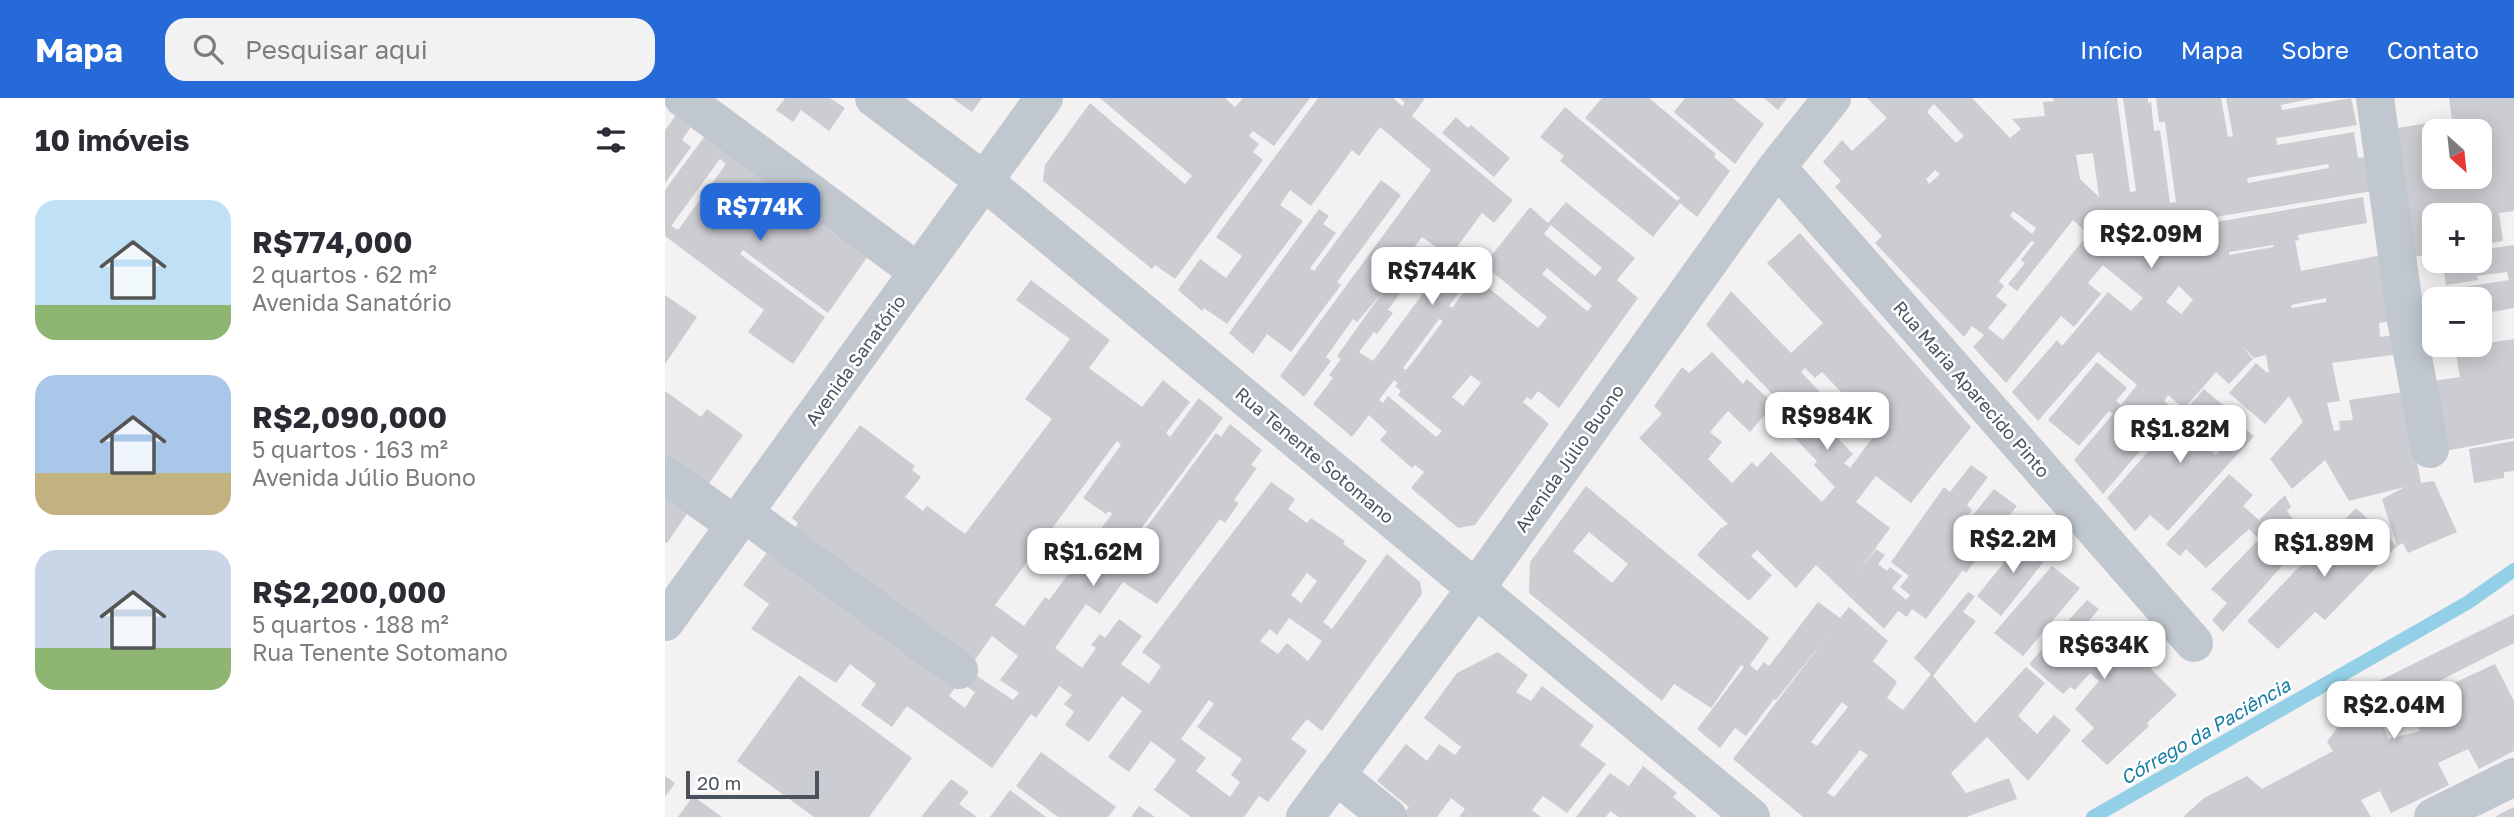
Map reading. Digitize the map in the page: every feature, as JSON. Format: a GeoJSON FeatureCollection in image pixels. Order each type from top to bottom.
{"type":"FeatureCollection","features":[{"type":"Feature","properties":{"kind":"street"},"geometry":{"type":"LineString","coordinates":[[683,98],[918,272]]}},
{"type":"Feature","properties":{"kind":"street","name":"Rua Tenente Sotomano"},"geometry":{"type":"LineString","coordinates":[[874,98],[984,181],[1751,817]]}},
{"type":"Feature","properties":{"kind":"street","name":"Avenida Sanatório"},"geometry":{"type":"LineString","coordinates":[[665,622],[1044,98]]}},
{"type":"Feature","properties":{"kind":"street","name":"Avenida Júlio Buono"},"geometry":{"type":"LineString","coordinates":[[1305,817],[1476,589],[1777,167],[1832,98]]}},
{"type":"Feature","properties":{"kind":"street"},"geometry":{"type":"LineString","coordinates":[[2375,98],[2406,320],[2430,449]]}},
{"type":"Feature","properties":{"kind":"street","name":"Rua Maria Aparecido Pinto"},"geometry":{"type":"LineString","coordinates":[[1777,167],[2194,643]]}},
{"type":"Feature","properties":{"kind":"street"},"geometry":{"type":"LineString","coordinates":[[665,475],[739,519],[959,670]]}},
{"type":"Feature","properties":{"kind":"street"},"geometry":{"type":"LineString","coordinates":[[1336,775],[1388,817]]}},
{"type":"Feature","properties":{"kind":"street"},"geometry":{"type":"LineString","coordinates":[[2434,817],[2514,776]]}},
{"type":"Feature","properties":{"kind":"building"},"geometry":{"type":"Polygon","coordinates":[[[785,98],[830,98],[845,108],[829,131],[801,110],[793,122],[776,110],[785,98]]]}},
{"type":"Feature","properties":{"kind":"building"},"geometry":{"type":"Polygon","coordinates":[[[952,98],[982,98],[972,112],[952,98]]]}},
{"type":"Feature","properties":{"kind":"building"},"geometry":{"type":"Polygon","coordinates":[[[1100,98],[1225,98],[1235,107],[1243,98],[1310,98],[1274,146],[1253,131],[1249,136],[1259,144],[1253,152],[1263,160],[1175,279],[1155,265],[1152,269],[1043,181],[1045,165],[1090,103],[1185,184],[1192,176],[1100,98]]]}},
{"type":"Feature","properties":{"kind":"building"},"geometry":{"type":"Polygon","coordinates":[[[1318,98],[1393,98],[1402,106],[1405,103],[1400,98],[1425,98],[1412,116],[1513,200],[1494,223],[1482,213],[1451,255],[1470,269],[1456,289],[1460,291],[1449,306],[1452,308],[1475,277],[1538,328],[1547,317],[1484,265],[1530,207],[1548,223],[1566,202],[1635,258],[1617,280],[1638,298],[1559,408],[1538,391],[1531,400],[1527,397],[1523,402],[1549,424],[1475,525],[1458,528],[1411,488],[1424,472],[1415,465],[1412,468],[1380,440],[1387,432],[1369,415],[1352,437],[1313,404],[1333,378],[1329,375],[1341,359],[1337,356],[1382,293],[1357,322],[1353,319],[1326,357],[1331,361],[1304,397],[1280,376],[1431,170],[1380,127],[1359,156],[1352,150],[1311,206],[1290,190],[1280,205],[1303,221],[1227,324],[1204,308],[1202,311],[1178,290],[1200,259],[1226,278],[1242,256],[1216,237],[1318,98]],[[1551,225],[1544,234],[1595,276],[1602,268],[1551,225]],[[1422,237],[1385,287],[1405,264],[1415,272],[1388,310],[1393,313],[1359,352],[1373,361],[1450,257],[1422,237]],[[1547,268],[1542,274],[1587,311],[1592,306],[1547,268]],[[1439,319],[1403,368],[1406,370],[1412,363],[1443,321],[1439,319]],[[1471,375],[1452,397],[1463,406],[1481,383],[1471,375]],[[1394,380],[1379,400],[1383,403],[1388,396],[1436,437],[1442,431],[1398,395],[1401,391],[1395,386],[1398,383],[1394,380]]]}},
{"type":"Feature","properties":{"kind":"building"},"geometry":{"type":"Polygon","coordinates":[[[1602,98],[1649,98],[1716,154],[1714,157],[1730,171],[1697,217],[1680,203],[1653,237],[1560,161],[1564,156],[1540,137],[1565,107],[1677,201],[1680,198],[1585,118],[1602,98]]]}},
{"type":"Feature","properties":{"kind":"building"},"geometry":{"type":"Polygon","coordinates":[[[1685,98],[1733,98],[1764,124],[1735,164],[1674,112],[1685,98]]]}},
{"type":"Feature","properties":{"kind":"building"},"geometry":{"type":"Polygon","coordinates":[[[1764,98],[1787,98],[1778,110],[1764,98]]]}},
{"type":"Feature","properties":{"kind":"building"},"geometry":{"type":"Polygon","coordinates":[[[1867,98],[1972,98],[2010,138],[2021,129],[2012,119],[2045,116],[2043,102],[2054,101],[2053,98],[2117,98],[2130,192],[2136,191],[2123,98],[2148,98],[2148,103],[2151,102],[2154,131],[2160,130],[2170,203],[2176,202],[2165,122],[2159,122],[2156,98],[2221,98],[2228,137],[2233,136],[2226,98],[2315,98],[2281,105],[2282,110],[2351,98],[2357,125],[2276,138],[2277,145],[2354,132],[2358,158],[2367,157],[2373,191],[2209,218],[2212,237],[2218,236],[2216,222],[2363,197],[2367,223],[2298,235],[2299,240],[2295,241],[2301,271],[2382,255],[2393,321],[2379,323],[2380,337],[2395,335],[2399,354],[2332,363],[2340,401],[2327,403],[2334,431],[2340,430],[2339,421],[2353,420],[2349,400],[2404,392],[2421,483],[2434,481],[2457,532],[2408,553],[2403,543],[2397,546],[2382,499],[2405,487],[2349,501],[2325,460],[2292,489],[2270,459],[2303,422],[2289,396],[2265,424],[2229,393],[2256,363],[2269,372],[2266,355],[2254,358],[2240,344],[2253,359],[2229,384],[2216,372],[2184,409],[2168,395],[2164,401],[2175,410],[2103,494],[2074,460],[2113,414],[2109,411],[2079,446],[2048,420],[2097,362],[2127,388],[2116,401],[2121,405],[2137,385],[2098,352],[2038,421],[2012,392],[2057,340],[2062,346],[2108,292],[2131,311],[2143,298],[2103,265],[2088,283],[2101,294],[2074,327],[2061,316],[2006,383],[1973,347],[1984,335],[1972,326],[1964,337],[1875,243],[1882,236],[1835,187],[1841,181],[1823,162],[1842,140],[1852,151],[1887,118],[1867,98]],[[1934,104],[1927,112],[1956,143],[1964,136],[1934,104]],[[2093,153],[2076,155],[2080,179],[2099,197],[2093,153]],[[2328,164],[2247,178],[2248,183],[2329,168],[2328,164]],[[1935,170],[1926,179],[1929,184],[1940,174],[1935,170]],[[2013,211],[2010,216],[2032,234],[2036,228],[2013,211]],[[2073,220],[2017,291],[2008,284],[2025,263],[2021,260],[2035,242],[2031,241],[1999,281],[2004,286],[1996,296],[2007,305],[1988,328],[2003,340],[2088,234],[2073,220]],[[2150,228],[2127,236],[2140,248],[2153,245],[2150,228]],[[2274,247],[2229,252],[2229,255],[2274,247]],[[2179,286],[2166,302],[2181,314],[2193,300],[2179,286]],[[2326,298],[2291,305],[2292,308],[2326,302],[2326,298]]]}},
{"type":"Feature","properties":{"kind":"building"},"geometry":{"type":"Polygon","coordinates":[[[2449,98],[2514,98],[2514,211],[2499,213],[2503,241],[2492,243],[2492,203],[2422,203],[2422,256],[2412,257],[2392,129],[2422,124],[2422,189],[2492,189],[2492,119],[2452,119],[2449,98]]]}},
{"type":"Feature","properties":{"kind":"building"},"geometry":{"type":"Polygon","coordinates":[[[681,108],[696,119],[682,140],[691,147],[665,183],[665,130],[681,108]]]}},
{"type":"Feature","properties":{"kind":"building"},"geometry":{"type":"Polygon","coordinates":[[[1456,117],[1468,128],[1471,125],[1510,158],[1494,177],[1442,133],[1456,117]]]}},
{"type":"Feature","properties":{"kind":"building"},"geometry":{"type":"Polygon","coordinates":[[[710,129],[800,208],[837,236],[844,227],[873,249],[828,313],[743,250],[740,254],[825,317],[793,364],[748,332],[764,310],[665,236],[665,190],[710,129]],[[720,159],[671,226],[678,230],[726,164],[720,159]]]}},
{"type":"Feature","properties":{"kind":"building"},"geometry":{"type":"Polygon","coordinates":[[[1381,180],[1401,195],[1337,282],[1341,285],[1291,352],[1267,334],[1253,354],[1229,333],[1319,209],[1329,216],[1323,224],[1336,233],[1310,268],[1314,271],[1381,180]]]}},
{"type":"Feature","properties":{"kind":"building"},"geometry":{"type":"Polygon","coordinates":[[[1800,233],[1971,427],[1911,503],[1876,476],[1856,502],[1890,528],[1859,571],[1876,549],[1885,555],[1878,564],[1887,571],[1890,567],[1902,576],[1892,588],[1906,600],[1910,595],[1900,587],[1909,576],[1891,562],[1944,487],[1950,492],[1971,465],[1988,477],[1967,505],[1972,510],[1966,519],[1969,520],[1994,489],[2017,506],[2008,517],[2014,523],[1994,548],[1991,546],[1984,556],[1981,553],[1966,573],[1963,570],[1926,619],[1912,609],[1907,617],[1898,611],[1884,629],[1816,565],[1796,588],[1757,550],[1751,556],[1772,575],[1749,601],[1697,555],[1720,529],[1728,524],[1639,438],[1662,414],[1654,406],[1682,367],[1689,373],[1712,352],[1743,384],[1747,379],[1774,404],[1750,432],[1728,411],[1710,432],[1722,442],[1708,459],[1732,483],[1752,462],[1757,467],[1771,452],[1822,502],[1835,487],[1814,465],[1817,461],[1779,422],[1793,408],[1786,401],[1783,405],[1706,325],[1731,291],[1791,353],[1823,323],[1767,263],[1800,233]],[[1805,368],[1801,372],[1838,411],[1825,425],[1853,454],[1844,463],[1850,468],[1873,437],[1858,421],[1864,416],[1822,372],[1815,378],[1805,368]]]}},
{"type":"Feature","properties":{"kind":"building"},"geometry":{"type":"Polygon","coordinates":[[[2514,245],[2514,308],[2492,312],[2492,287],[2464,287],[2509,280],[2507,272],[2477,276],[2478,280],[2446,285],[2444,273],[2492,273],[2492,248],[2514,245]]]}},
{"type":"Feature","properties":{"kind":"building"},"geometry":{"type":"Polygon","coordinates":[[[1031,280],[1110,340],[1089,368],[1142,407],[1163,380],[1190,402],[1166,433],[1170,437],[1199,398],[1223,418],[1120,557],[1133,568],[1153,540],[1143,532],[1216,433],[1221,437],[1230,424],[1262,450],[1251,465],[1257,468],[1234,500],[1239,503],[1225,523],[1220,519],[1157,604],[1123,582],[1100,614],[1086,604],[1055,648],[1082,668],[1096,648],[1091,645],[1100,634],[1105,638],[1119,619],[1142,636],[1121,664],[1149,684],[1161,666],[1142,652],[1271,482],[1295,499],[1288,509],[1307,523],[1311,518],[1345,541],[1343,544],[1367,561],[1323,622],[1332,629],[1387,554],[1420,582],[1422,594],[1322,731],[1307,719],[1291,739],[1307,751],[1268,802],[1259,796],[1244,817],[1191,817],[1154,790],[1176,760],[1151,741],[1129,772],[1108,757],[1142,711],[1122,696],[1089,742],[1065,725],[1074,712],[1064,704],[1072,695],[1059,686],[1036,718],[1031,714],[992,768],[907,706],[892,727],[861,705],[876,684],[850,664],[836,683],[751,629],[769,604],[743,585],[775,542],[961,679],[949,696],[965,708],[975,692],[966,686],[974,674],[1013,700],[1019,693],[1000,680],[1018,656],[992,636],[974,661],[788,538],[798,523],[792,518],[860,425],[915,466],[912,470],[921,477],[905,497],[923,511],[927,506],[965,534],[1052,419],[1025,399],[1070,339],[1016,300],[1031,280]],[[1117,441],[995,605],[1024,626],[1045,597],[1049,600],[1078,561],[1075,558],[1088,538],[1092,541],[1112,514],[1109,511],[1106,514],[1083,498],[1121,445],[1117,441]],[[1307,573],[1291,595],[1301,603],[1317,581],[1307,573]],[[1289,618],[1277,635],[1270,629],[1260,641],[1278,654],[1287,643],[1308,661],[1322,641],[1289,618]],[[1209,700],[1181,739],[1206,758],[1196,771],[1230,797],[1240,782],[1231,775],[1242,759],[1197,727],[1214,704],[1209,700]]]}},
{"type":"Feature","properties":{"kind":"building"},"geometry":{"type":"Polygon","coordinates":[[[665,295],[697,317],[665,364],[665,295]]]}},
{"type":"Feature","properties":{"kind":"building"},"geometry":{"type":"Polygon","coordinates":[[[2514,339],[2514,438],[2445,451],[2433,381],[2460,377],[2457,357],[2492,357],[2492,342],[2514,339]]]}},
{"type":"Feature","properties":{"kind":"building"},"geometry":{"type":"Polygon","coordinates":[[[2204,389],[2238,418],[2209,449],[2216,455],[2241,426],[2254,436],[2168,531],[2150,515],[2135,531],[2107,498],[2204,389]]]}},
{"type":"Feature","properties":{"kind":"building"},"geometry":{"type":"Polygon","coordinates":[[[665,391],[701,417],[707,409],[743,435],[705,489],[665,461],[665,391]]]}},
{"type":"Feature","properties":{"kind":"building"},"geometry":{"type":"Polygon","coordinates":[[[2514,441],[2514,471],[2504,472],[2504,478],[2474,483],[2469,449],[2514,441]]]}},
{"type":"Feature","properties":{"kind":"building"},"geometry":{"type":"Polygon","coordinates":[[[2229,474],[2253,495],[2243,506],[2259,520],[2285,495],[2291,507],[2287,511],[2307,538],[2223,632],[2212,620],[2227,603],[2211,589],[2259,539],[2249,529],[2206,568],[2186,549],[2180,556],[2166,544],[2229,474]]]}},
{"type":"Feature","properties":{"kind":"building"},"geometry":{"type":"Polygon","coordinates":[[[1586,486],[1769,638],[1750,665],[1757,671],[1764,662],[1769,666],[1818,602],[1840,618],[1849,607],[1888,641],[1873,661],[1897,682],[1887,698],[1903,710],[1931,674],[1914,658],[1968,592],[1975,596],[1963,612],[1976,621],[1933,676],[1975,723],[2026,667],[2045,683],[2018,716],[2037,734],[2054,715],[2071,730],[2028,781],[1987,737],[1951,773],[1966,793],[2009,778],[2017,799],[1966,817],[1803,817],[1733,759],[1827,636],[1746,736],[1735,728],[1720,748],[1697,729],[1744,667],[1741,665],[1711,708],[1674,684],[1662,701],[1529,593],[1530,562],[1586,486]],[[1589,532],[1573,551],[1612,583],[1628,564],[1589,532]],[[1842,702],[1811,742],[1817,746],[1848,707],[1842,702]],[[1860,750],[1827,793],[1834,797],[1868,755],[1860,750]]]}},
{"type":"Feature","properties":{"kind":"building"},"geometry":{"type":"Polygon","coordinates":[[[665,489],[691,508],[667,543],[665,542],[665,489]]]}},
{"type":"Feature","properties":{"kind":"building"},"geometry":{"type":"Polygon","coordinates":[[[2356,508],[2397,546],[2325,620],[2315,612],[2278,649],[2247,621],[2356,508]]]}},
{"type":"Feature","properties":{"kind":"building"},"geometry":{"type":"Polygon","coordinates":[[[2021,536],[2049,555],[2001,616],[1977,596],[2011,554],[2008,551],[2021,536]]]}},
{"type":"Feature","properties":{"kind":"building"},"geometry":{"type":"Polygon","coordinates":[[[2052,566],[2080,588],[2023,656],[1994,633],[2052,566]]]}},
{"type":"Feature","properties":{"kind":"building"},"geometry":{"type":"Polygon","coordinates":[[[2087,600],[2099,609],[2088,622],[2097,629],[2103,621],[2122,634],[2154,666],[2151,669],[2177,695],[2147,723],[2149,726],[2107,765],[2081,741],[2094,728],[2075,709],[2099,681],[2090,673],[2075,690],[2070,687],[2063,694],[2029,664],[2087,600]]]}},
{"type":"Feature","properties":{"kind":"building"},"geometry":{"type":"Polygon","coordinates":[[[2514,614],[2514,643],[2433,684],[2437,691],[2495,664],[2514,701],[2514,751],[2479,769],[2468,749],[2438,763],[2449,785],[2391,813],[2380,791],[2361,800],[2371,817],[2183,817],[2204,798],[2247,776],[2262,789],[2333,751],[2327,742],[2363,691],[2369,687],[2388,739],[2420,731],[2410,715],[2397,722],[2377,682],[2514,614]]]}},
{"type":"Feature","properties":{"kind":"building"},"geometry":{"type":"Polygon","coordinates":[[[1498,652],[1528,675],[1516,692],[1531,701],[1542,686],[1594,726],[1580,745],[1606,764],[1567,813],[1543,796],[1532,810],[1541,817],[1459,817],[1465,809],[1451,798],[1437,817],[1401,817],[1409,807],[1377,781],[1406,744],[1427,761],[1439,744],[1455,755],[1461,747],[1424,718],[1457,673],[1498,652]]]}},
{"type":"Feature","properties":{"kind":"building"},"geometry":{"type":"Polygon","coordinates":[[[799,675],[912,758],[869,817],[814,817],[737,761],[799,675]]]}},
{"type":"Feature","properties":{"kind":"building"},"geometry":{"type":"Polygon","coordinates":[[[1041,752],[1116,807],[1108,817],[1058,817],[1016,786],[1041,752]]]}},
{"type":"Feature","properties":{"kind":"building"},"geometry":{"type":"Polygon","coordinates":[[[1643,766],[1677,793],[1673,797],[1697,817],[1619,817],[1610,811],[1606,817],[1576,817],[1610,773],[1629,786],[1643,766]]]}},
{"type":"Feature","properties":{"kind":"building"},"geometry":{"type":"Polygon","coordinates":[[[665,776],[675,783],[665,797],[665,776]]]}},
{"type":"Feature","properties":{"kind":"building"},"geometry":{"type":"Polygon","coordinates":[[[951,779],[969,792],[959,804],[977,817],[921,817],[951,779]]]}},
{"type":"Feature","properties":{"kind":"building"},"geometry":{"type":"Polygon","coordinates":[[[1010,790],[1046,817],[990,817],[1010,790]]]}},
{"type":"Feature","properties":{"kind":"building"},"geometry":{"type":"Polygon","coordinates":[[[693,796],[722,817],[678,817],[693,796]]]}},
{"type":"Feature","properties":{"kind":"building"},"geometry":{"type":"Polygon","coordinates":[[[1139,806],[1155,817],[1131,817],[1139,806]]]}},
{"type":"Feature","properties":{"kind":"building"},"geometry":{"type":"Polygon","coordinates":[[[2514,807],[2514,817],[2495,817],[2500,814],[2514,807]]]}},
{"type":"Feature","properties":{"kind":"waterway","name":"Córrego da Paciência"},"geometry":{"type":"LineString","coordinates":[[2093,817],[2467,603],[2514,570]]}}]}
